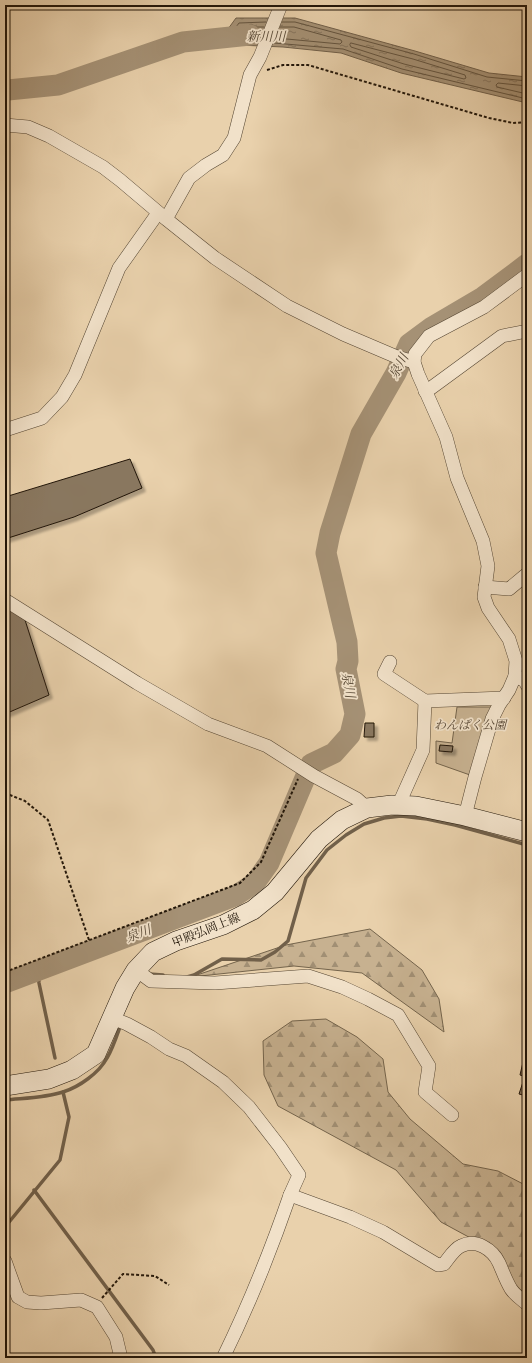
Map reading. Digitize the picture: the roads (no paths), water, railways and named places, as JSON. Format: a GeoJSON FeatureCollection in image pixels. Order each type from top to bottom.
{"type":"FeatureCollection","features":[{"type":"Feature","properties":{"kind":"main road","name":"甲殿弘岡上線"},"geometry":{"type":"LineString","coordinates":[[5,1086],[49,1079],[72,1070],[96,1054],[119,1021],[125,988],[143,976],[153,952],[176,941],[223,925],[253,910],[275,892],[319,839],[342,820],[367,808],[416,806],[465,816],[527,832]]}},
{"type":"Feature","properties":{"kind":"street"},"geometry":{"type":"LineString","coordinates":[[5,430],[42,418],[62,397],[75,376],[119,268],[162,216],[189,178],[206,165],[223,155],[234,138],[250,75],[260,57],[281,5]]}},
{"type":"Feature","properties":{"kind":"street"},"geometry":{"type":"LineString","coordinates":[[5,125],[28,127],[48,136],[103,167],[215,258],[287,306],[343,334],[406,360],[425,391],[446,437],[457,478],[483,541],[488,566],[484,597],[488,608],[509,640],[516,661],[515,676],[492,719],[465,816]]}},
{"type":"Feature","properties":{"kind":"street"},"geometry":{"type":"LineString","coordinates":[[406,360],[415,354],[430,336],[484,307],[527,275]]}},
{"type":"Feature","properties":{"kind":"street"},"geometry":{"type":"LineString","coordinates":[[425,391],[502,336],[527,331]]}},
{"type":"Feature","properties":{"kind":"street"},"geometry":{"type":"LineString","coordinates":[[485,587],[509,589],[527,574]]}},
{"type":"Feature","properties":{"kind":"street"},"geometry":{"type":"LineString","coordinates":[[5,600],[137,683],[208,724],[267,746],[314,776],[357,799],[367,808]]}},
{"type":"Feature","properties":{"kind":"street"},"geometry":{"type":"LineString","coordinates":[[390,662],[384,674],[425,701],[504,698]]}},
{"type":"Feature","properties":{"kind":"street"},"geometry":{"type":"LineString","coordinates":[[515,676],[525,681],[527,684]]}},
{"type":"Feature","properties":{"kind":"street"},"geometry":{"type":"LineString","coordinates":[[398,806],[423,750],[425,701]]}},
{"type":"Feature","properties":{"kind":"street"},"geometry":{"type":"LineString","coordinates":[[143,976],[215,983],[308,976],[342,987],[398,1015],[429,1066],[426,1092],[452,1115]]}},
{"type":"Feature","properties":{"kind":"street"},"geometry":{"type":"LineString","coordinates":[[119,1021],[169,1049],[186,1056],[223,1082],[249,1107],[280,1147],[299,1175],[290,1195],[276,1235],[223,1358]]}},
{"type":"Feature","properties":{"kind":"street"},"geometry":{"type":"LineString","coordinates":[[290,1195],[350,1217],[383,1232],[438,1265],[444,1264],[454,1251],[461,1246],[473,1243],[483,1246],[492,1252],[499,1262],[510,1289],[527,1304]]}},
{"type":"Feature","properties":{"kind":"street"},"geometry":{"type":"LineString","coordinates":[[5,1261],[18,1297],[27,1302],[41,1303],[81,1300],[97,1307],[116,1337],[121,1358]]}},
{"type":"Feature","properties":{"kind":"water"},"geometry":{"type":"Polygon","coordinates":[[[236,18],[295,18],[489,73],[527,77],[527,103],[401,73],[341,53],[283,47],[217,44],[236,18]]]}},
{"type":"Feature","properties":{"kind":"waterway","name":"新川川"},"geometry":{"type":"LineString","coordinates":[[5,89],[8,90],[58,85],[183,42],[250,35]]}},
{"type":"Feature","properties":{"kind":"waterway","name":"泉川"},"geometry":{"type":"LineString","coordinates":[[5,983],[235,896],[255,883],[269,863],[311,764],[334,753],[350,735],[355,714],[346,669],[348,661],[347,642],[326,553],[330,533],[361,434],[396,373],[409,344],[432,327],[483,297],[527,264]]}},
{"type":"Feature","properties":{"kind":"waterway"},"geometry":{"type":"LineString","coordinates":[[187,977],[194,975],[222,959],[261,960],[275,952],[288,941],[306,878],[327,850],[346,835],[364,824],[384,818],[401,816],[427,819],[455,825],[527,845]]}},
{"type":"Feature","properties":{"kind":"waterway"},"geometry":{"type":"LineString","coordinates":[[38,971],[39,983],[55,1058]]}},
{"type":"Feature","properties":{"kind":"waterway"},"geometry":{"type":"LineString","coordinates":[[149,974],[163,975]]}},
{"type":"Feature","properties":{"kind":"waterway"},"geometry":{"type":"LineString","coordinates":[[5,1100],[42,1097],[56,1094],[69,1090],[82,1083],[94,1074],[107,1058],[121,1024]]}},
{"type":"Feature","properties":{"kind":"waterway"},"geometry":{"type":"LineString","coordinates":[[5,1227],[60,1160],[69,1117],[63,1092]]}},
{"type":"Feature","properties":{"kind":"waterway"},"geometry":{"type":"LineString","coordinates":[[34,1190],[153,1350],[156,1358]]}},
{"type":"Feature","properties":{"kind":"park label","name":"わんぱく公園"},"geometry":{"type":"Point","coordinates":[470,725]}}]}
